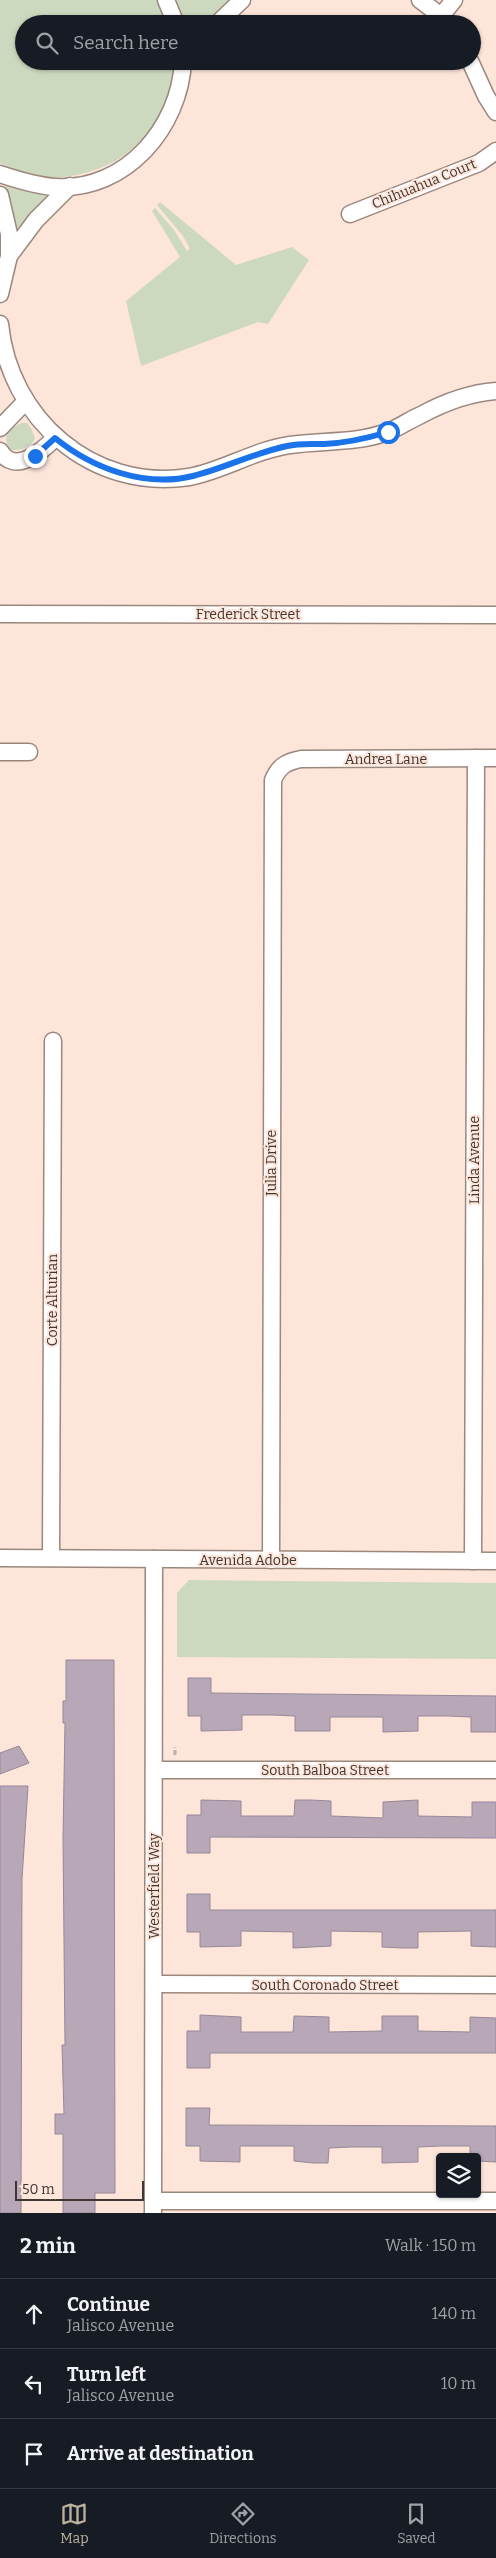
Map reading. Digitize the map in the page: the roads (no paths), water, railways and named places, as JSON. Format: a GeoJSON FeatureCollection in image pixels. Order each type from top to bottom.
{"type":"FeatureCollection","features":[{"type":"Feature","properties":{"kind":"street"},"geometry":{"type":"LineString","coordinates":[[166,0],[172,15]]}},
{"type":"Feature","properties":{"kind":"street"},"geometry":{"type":"LineString","coordinates":[[226,15],[242,0]]}},
{"type":"Feature","properties":{"kind":"street"},"geometry":{"type":"LineString","coordinates":[[420,0],[438,15]]}},
{"type":"Feature","properties":{"kind":"street"},"geometry":{"type":"LineString","coordinates":[[446,15],[454,0]]}},
{"type":"Feature","properties":{"kind":"street"},"geometry":{"type":"LineString","coordinates":[[0,174],[43,185],[70,186],[91,182],[111,174],[146,151],[161,132],[173,108],[183,70]]}},
{"type":"Feature","properties":{"kind":"street"},"geometry":{"type":"LineString","coordinates":[[474,70],[496,112]]}},
{"type":"Feature","properties":{"kind":"street","name":"Chihuahua Court"},"geometry":{"type":"LineString","coordinates":[[350,214],[479,164],[496,151]]}},
{"type":"Feature","properties":{"kind":"street"},"geometry":{"type":"LineString","coordinates":[[8,256],[36,220],[70,186]]}},
{"type":"Feature","properties":{"kind":"street"},"geometry":{"type":"LineString","coordinates":[[0,195],[8,234],[8,256],[0,294]]}},
{"type":"Feature","properties":{"kind":"street"},"geometry":{"type":"LineString","coordinates":[[0,324],[7,362],[25,402],[55,438],[82,458],[118,473],[140,477],[176,479],[192,476],[268,450],[290,445],[326,444],[373,437],[388,432],[462,397],[496,391]]}},
{"type":"Feature","properties":{"kind":"street"},"geometry":{"type":"LineString","coordinates":[[0,428],[25,402]]}},
{"type":"Feature","properties":{"kind":"street"},"geometry":{"type":"LineString","coordinates":[[0,451],[8,459],[22,461],[35,456],[55,438]]}},
{"type":"Feature","properties":{"kind":"street","name":"Frederick Street"},"geometry":{"type":"LineString","coordinates":[[0,614],[496,615]]}},
{"type":"Feature","properties":{"kind":"street"},"geometry":{"type":"LineString","coordinates":[[0,752],[29,752]]}},
{"type":"Feature","properties":{"kind":"street","name":"Linda Avenue"},"geometry":{"type":"LineString","coordinates":[[473,1561],[476,758]]}},
{"type":"Feature","properties":{"kind":"street","name":"Andrea Lane"},"geometry":{"type":"LineString","coordinates":[[278,768],[289,761],[301,759],[496,758]]}},
{"type":"Feature","properties":{"kind":"street","name":"Julia Drive"},"geometry":{"type":"LineString","coordinates":[[270,1560],[271,796],[272,780],[278,768]]}},
{"type":"Feature","properties":{"kind":"street","name":"Corte Alturian"},"geometry":{"type":"LineString","coordinates":[[51,1558],[53,1041]]}},
{"type":"Feature","properties":{"kind":"street","name":"Avenida Adobe"},"geometry":{"type":"LineString","coordinates":[[0,1558],[496,1561]]}},
{"type":"Feature","properties":{"kind":"street","name":"Westerfield Way"},"geometry":{"type":"LineString","coordinates":[[154,1559],[154,2207]]}},
{"type":"Feature","properties":{"kind":"street","name":"South Balboa Street"},"geometry":{"type":"LineString","coordinates":[[154,1770],[496,1770]]}},
{"type":"Feature","properties":{"kind":"street","name":"South Coronado Street"},"geometry":{"type":"LineString","coordinates":[[154,1984],[496,1985]]}},
{"type":"Feature","properties":{"kind":"street"},"geometry":{"type":"LineString","coordinates":[[154,2207],[496,2201]]}}]}
